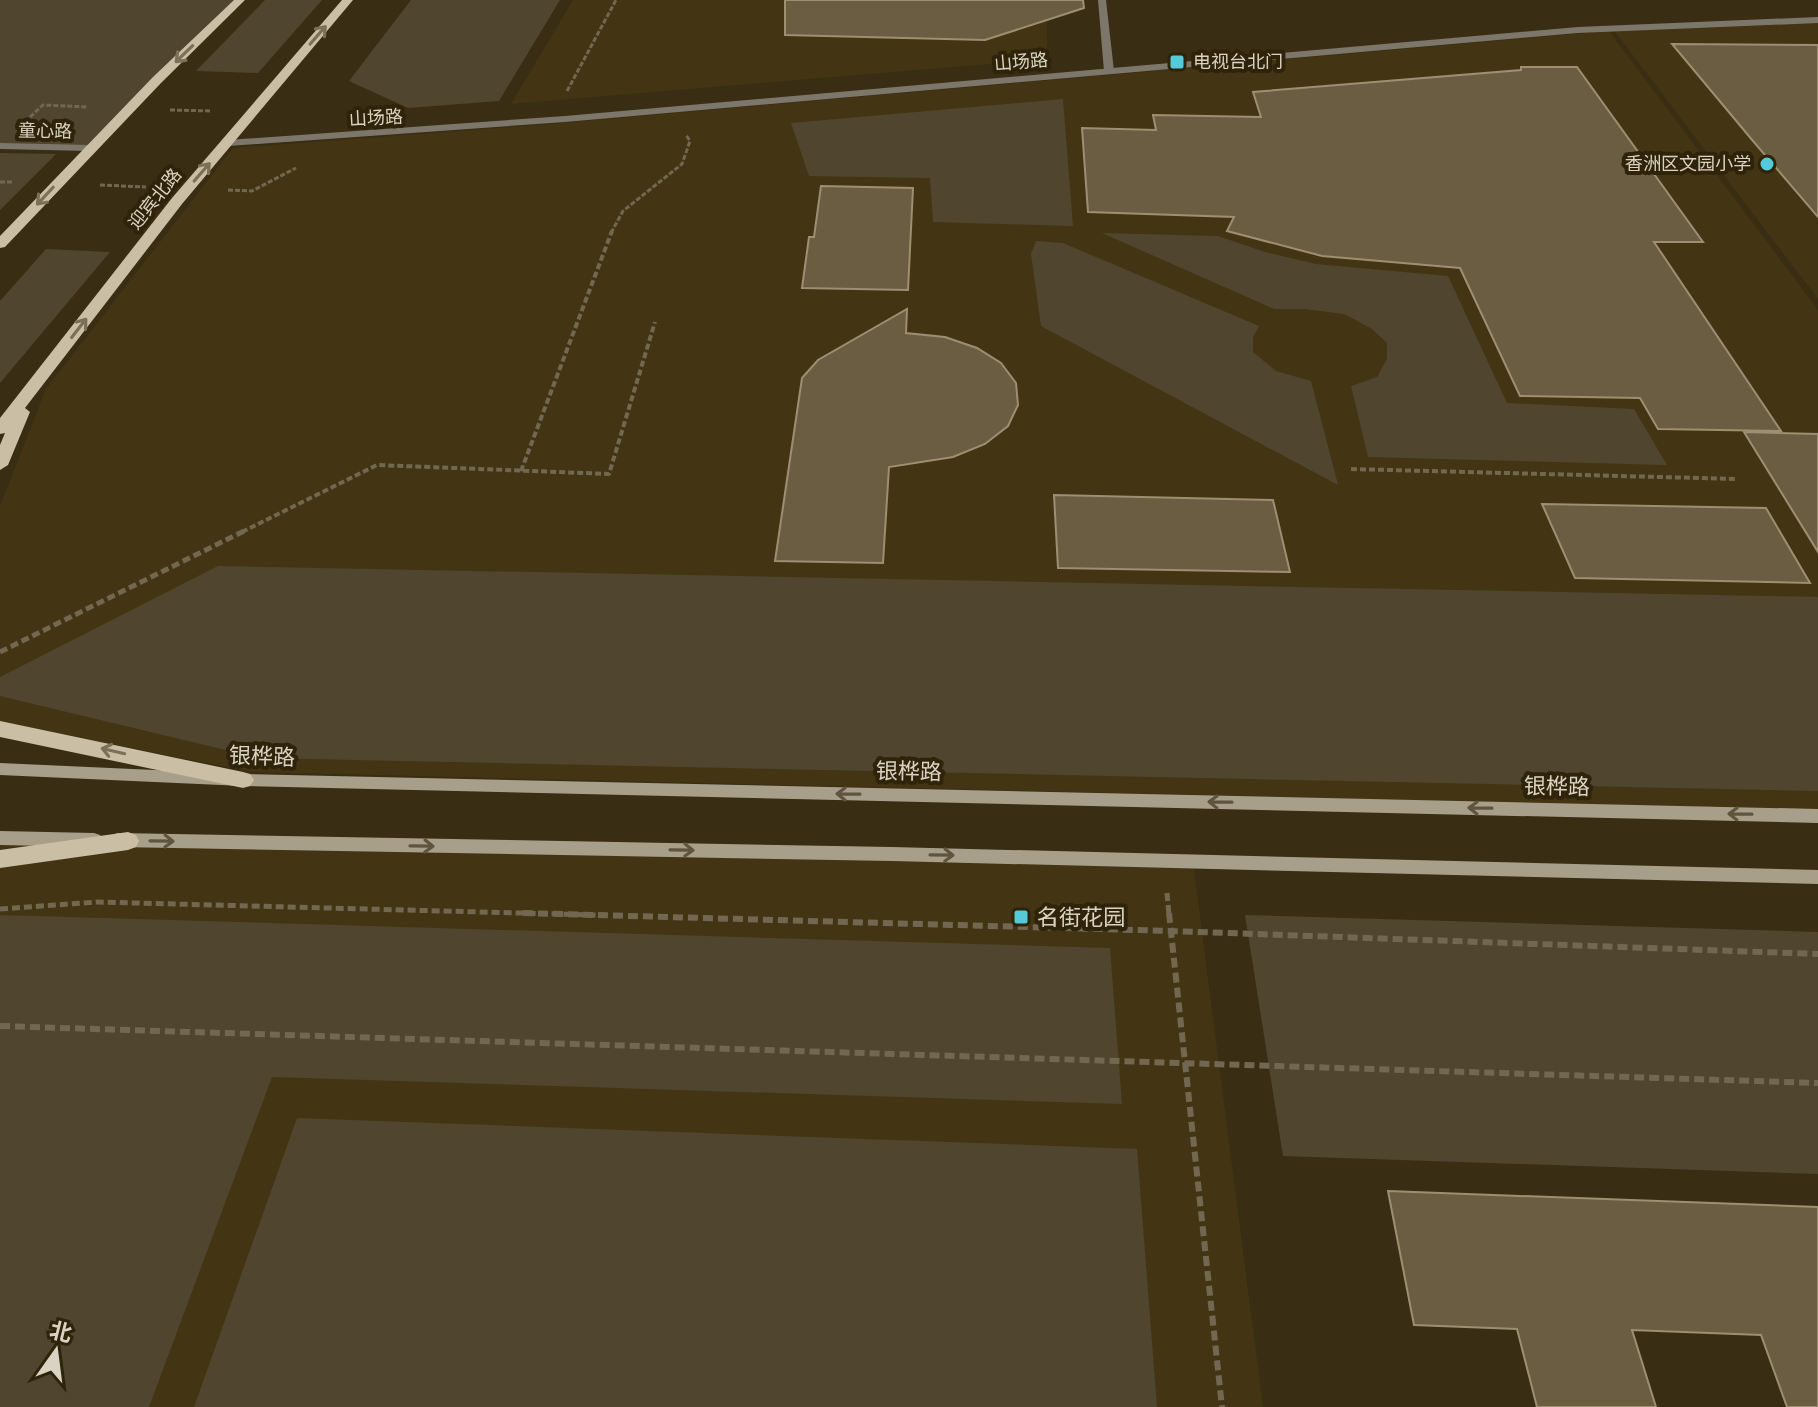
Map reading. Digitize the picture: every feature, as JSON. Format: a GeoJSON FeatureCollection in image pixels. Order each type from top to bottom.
{"type":"FeatureCollection","features":[{"type":"Feature","properties":{"kind":"main road"},"geometry":{"type":"LineString","coordinates":[[0,244],[90,148],[240,0]]}},
{"type":"Feature","properties":{"kind":"main road","name":"迎宾北路"},"geometry":{"type":"LineString","coordinates":[[0,429],[177,201],[348,0]]}},
{"type":"Feature","properties":{"kind":"main road"},"geometry":{"type":"LineString","coordinates":[[0,411],[31,390]]}},
{"type":"Feature","properties":{"kind":"main road"},"geometry":{"type":"LineString","coordinates":[[0,465],[31,390]]}},
{"type":"Feature","properties":{"kind":"main road"},"geometry":{"type":"LineString","coordinates":[[0,729],[243,780]]}},
{"type":"Feature","properties":{"kind":"main road","name":"银桦路"},"geometry":{"type":"LineString","coordinates":[[0,769],[243,780],[1818,816]]}},
{"type":"Feature","properties":{"kind":"main road"},"geometry":{"type":"LineString","coordinates":[[0,838],[1818,877]]}},
{"type":"Feature","properties":{"kind":"main road"},"geometry":{"type":"LineString","coordinates":[[0,859],[128,841]]}},
{"type":"Feature","properties":{"kind":"street"},"geometry":{"type":"LineString","coordinates":[[1102,0],[1109,71]]}},
{"type":"Feature","properties":{"kind":"street","name":"山场路"},"geometry":{"type":"LineString","coordinates":[[228,143],[551,121],[913,86],[1581,30],[1818,20]]}},
{"type":"Feature","properties":{"kind":"street","name":"童心路"},"geometry":{"type":"LineString","coordinates":[[0,146],[90,148]]}},
{"type":"Feature","properties":{"kind":"path"},"geometry":{"type":"LineString","coordinates":[[551,121],[616,0]]}},
{"type":"Feature","properties":{"kind":"path"},"geometry":{"type":"LineString","coordinates":[[521,471],[613,229],[623,211],[682,164],[690,141],[670,111]]}},
{"type":"Feature","properties":{"kind":"path"},"geometry":{"type":"LineString","coordinates":[[0,652],[377,465],[609,474],[655,322]]}},
{"type":"Feature","properties":{"kind":"path"},"geometry":{"type":"LineString","coordinates":[[1351,469],[1737,479]]}},
{"type":"Feature","properties":{"kind":"path"},"geometry":{"type":"LineString","coordinates":[[1163,861],[1222,1407]]}},
{"type":"Feature","properties":{"kind":"path"},"geometry":{"type":"LineString","coordinates":[[0,909],[97,902],[1171,931],[1818,954]]}},
{"type":"Feature","properties":{"kind":"path"},"geometry":{"type":"LineString","coordinates":[[0,1026],[1818,1083]]}},
{"type":"Feature","properties":{"kind":"shaded area"},"geometry":{"type":"Polygon","coordinates":[[[0,0],[237,0],[90,148],[0,146],[0,0]]]}},
{"type":"Feature","properties":{"kind":"shaded area"},"geometry":{"type":"Polygon","coordinates":[[[265,0],[322,0],[258,73],[196,71],[265,0]]]}},
{"type":"Feature","properties":{"kind":"shaded area"},"geometry":{"type":"Polygon","coordinates":[[[411,0],[560,0],[499,101],[408,108],[349,81],[411,0]]]}},
{"type":"Feature","properties":{"kind":"shaded area"},"geometry":{"type":"Polygon","coordinates":[[[573,0],[1047,0],[1047,59],[511,104],[573,0]]]}},
{"type":"Feature","properties":{"kind":"shaded area","name":"香洲区文园小学"},"geometry":{"type":"Polygon","coordinates":[[[1818,20],[1818,299],[1613,29],[1818,20]]]}},
{"type":"Feature","properties":{"kind":"shaded area"},"geometry":{"type":"Polygon","coordinates":[[[1609,31],[1818,310],[1818,810],[252,772],[0,722],[0,506],[46,389],[233,148],[552,124],[1609,31]]]}},
{"type":"Feature","properties":{"kind":"shaded area"},"geometry":{"type":"Polygon","coordinates":[[[1063,99],[1073,226],[933,222],[930,178],[809,176],[791,123],[1063,99]]]}},
{"type":"Feature","properties":{"kind":"shaded area"},"geometry":{"type":"Polygon","coordinates":[[[0,153],[56,154],[0,210],[0,153]]]}},
{"type":"Feature","properties":{"kind":"shaded area"},"geometry":{"type":"Polygon","coordinates":[[[1102,233],[1218,236],[1265,252],[1316,264],[1448,276],[1507,403],[1634,409],[1667,465],[1368,457],[1351,386],[1377,377],[1387,359],[1387,343],[1372,329],[1344,314],[1274,309],[1102,233]]]}},
{"type":"Feature","properties":{"kind":"shaded area"},"geometry":{"type":"Polygon","coordinates":[[[1036,241],[1063,243],[1259,326],[1253,337],[1253,352],[1276,371],[1311,381],[1338,485],[1041,326],[1031,254],[1036,241]]]}},
{"type":"Feature","properties":{"kind":"shaded area"},"geometry":{"type":"Polygon","coordinates":[[[46,249],[110,252],[0,383],[0,301],[46,249]]]}},
{"type":"Feature","properties":{"kind":"shaded area"},"geometry":{"type":"Polygon","coordinates":[[[218,566],[1818,597],[1818,791],[259,758],[0,696],[0,677],[218,566]]]}},
{"type":"Feature","properties":{"kind":"shaded area"},"geometry":{"type":"Polygon","coordinates":[[[0,839],[1193,862],[1263,1407],[0,1407],[0,839]]]}},
{"type":"Feature","properties":{"kind":"shaded area"},"geometry":{"type":"Polygon","coordinates":[[[0,915],[1110,948],[1122,1104],[272,1077],[149,1407],[0,1407],[0,915]]]}},
{"type":"Feature","properties":{"kind":"shaded area"},"geometry":{"type":"Polygon","coordinates":[[[1245,915],[1818,932],[1818,1174],[1283,1156],[1245,915]]]}},
{"type":"Feature","properties":{"kind":"shaded area"},"geometry":{"type":"Polygon","coordinates":[[[297,1118],[1137,1149],[1157,1407],[194,1407],[297,1118]]]}},
{"type":"Feature","properties":{"kind":"building"},"geometry":{"type":"Polygon","coordinates":[[[785,0],[1083,0],[1084,8],[985,40],[785,35],[785,0]]]}},
{"type":"Feature","properties":{"kind":"building"},"geometry":{"type":"Polygon","coordinates":[[[1672,44],[1818,45],[1818,217],[1753,141],[1672,44]]]}},
{"type":"Feature","properties":{"kind":"building"},"geometry":{"type":"Polygon","coordinates":[[[1521,67],[1577,67],[1703,242],[1654,242],[1781,431],[1658,429],[1640,398],[1520,396],[1460,268],[1322,256],[1227,231],[1234,217],[1088,212],[1082,128],[1156,130],[1153,115],[1261,117],[1253,92],[1521,70],[1521,67]]]}},
{"type":"Feature","properties":{"kind":"building"},"geometry":{"type":"Polygon","coordinates":[[[821,186],[913,188],[908,290],[802,288],[809,237],[814,237],[821,186]]]}},
{"type":"Feature","properties":{"kind":"building"},"geometry":{"type":"Polygon","coordinates":[[[907,309],[906,333],[945,337],[977,348],[1001,363],[1016,383],[1018,405],[1008,426],[985,444],[953,457],[889,467],[883,563],[775,561],[802,378],[818,360],[907,309]]]}},
{"type":"Feature","properties":{"kind":"building"},"geometry":{"type":"Polygon","coordinates":[[[1744,432],[1818,434],[1818,552],[1744,432]]]}},
{"type":"Feature","properties":{"kind":"building"},"geometry":{"type":"Polygon","coordinates":[[[1054,495],[1273,500],[1290,572],[1058,568],[1054,495]]]}},
{"type":"Feature","properties":{"kind":"building"},"geometry":{"type":"Polygon","coordinates":[[[1542,504],[1766,508],[1810,583],[1575,578],[1542,504]]]}},
{"type":"Feature","properties":{"kind":"building"},"geometry":{"type":"Polygon","coordinates":[[[1388,1191],[1818,1207],[1818,1407],[1787,1407],[1761,1335],[1632,1330],[1656,1407],[1537,1407],[1517,1329],[1414,1325],[1388,1191]]]}},
{"type":"Feature","properties":{"kind":"place","name":"电视台北门"},"geometry":{"type":"Point","coordinates":[1177,62]}},
{"type":"Feature","properties":{"kind":"place","name":"香洲区文园小学"},"geometry":{"type":"Point","coordinates":[1767,164]}},
{"type":"Feature","properties":{"kind":"place","name":"名街花园"},"geometry":{"type":"Point","coordinates":[1021,917]}}]}
